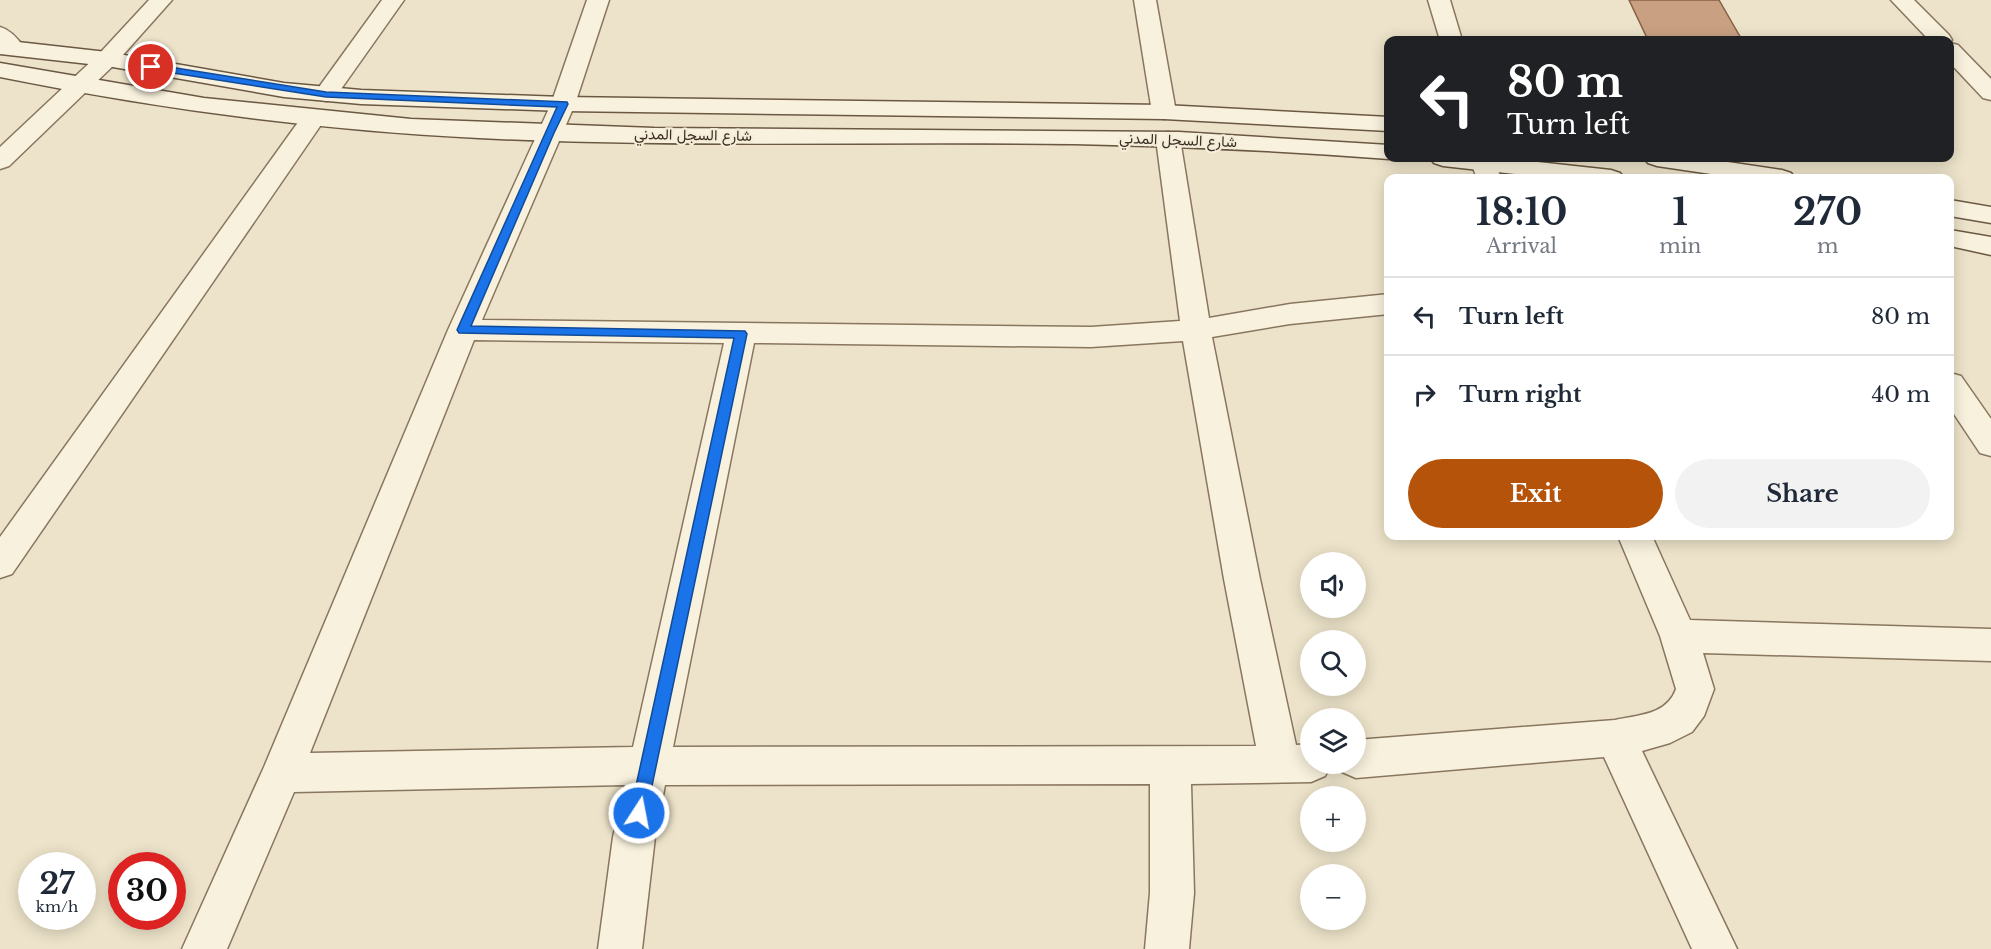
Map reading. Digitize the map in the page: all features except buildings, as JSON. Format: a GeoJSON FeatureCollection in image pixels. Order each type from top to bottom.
{"type":"FeatureCollection","features":[{"type":"Feature","properties":{"kind":"street"},"geometry":{"type":"LineString","coordinates":[[0,161],[10,142],[78,87],[161,0]]}},
{"type":"Feature","properties":{"kind":"street"},"geometry":{"type":"LineString","coordinates":[[0,564],[393,0]]}},
{"type":"Feature","properties":{"kind":"street"},"geometry":{"type":"LineString","coordinates":[[204,949],[282,773],[463,330],[556,119],[598,0]]}},
{"type":"Feature","properties":{"kind":"street"},"geometry":{"type":"LineString","coordinates":[[282,773],[648,766],[1296,764],[1242,579],[1196,330],[1166,125],[1144,0]]}},
{"type":"Feature","properties":{"kind":"street"},"geometry":{"type":"LineString","coordinates":[[1439,0],[1451,36]]}},
{"type":"Feature","properties":{"kind":"street"},"geometry":{"type":"LineString","coordinates":[[1902,0],[1937,36]]}},
{"type":"Feature","properties":{"kind":"street","name":"شارع السجل المدني"},"geometry":{"type":"LineString","coordinates":[[5,43],[239,82],[320,106],[556,119],[1166,125],[1319,146],[1384,152]]}},
{"type":"Feature","properties":{"kind":"street"},"geometry":{"type":"LineString","coordinates":[[1954,54],[1991,93]]}},
{"type":"Feature","properties":{"kind":"street","name":"شارع السجل المدني"},"geometry":{"type":"LineString","coordinates":[[0,70],[78,87],[320,106],[556,119],[1166,125],[1384,124]]}},
{"type":"Feature","properties":{"kind":"street"},"geometry":{"type":"LineString","coordinates":[[1457,162],[1486,170],[1548,174]]}},
{"type":"Feature","properties":{"kind":"street"},"geometry":{"type":"LineString","coordinates":[[1682,162],[1757,174]]}},
{"type":"Feature","properties":{"kind":"street"},"geometry":{"type":"LineString","coordinates":[[1954,209],[1991,215]]}},
{"type":"Feature","properties":{"kind":"street"},"geometry":{"type":"LineString","coordinates":[[1954,239],[1991,246]]}},
{"type":"Feature","properties":{"kind":"street"},"geometry":{"type":"LineString","coordinates":[[463,330],[1091,336],[1196,330],[1290,314],[1384,305]]}},
{"type":"Feature","properties":{"kind":"street"},"geometry":{"type":"LineString","coordinates":[[620,949],[634,837],[741,334]]}},
{"type":"Feature","properties":{"kind":"street"},"geometry":{"type":"LineString","coordinates":[[1954,390],[1991,444]]}},
{"type":"Feature","properties":{"kind":"street"},"geometry":{"type":"LineString","coordinates":[[1366,758],[1615,738],[1656,730],[1678,719],[1690,704],[1695,689],[1679,636],[1637,540]]}},
{"type":"Feature","properties":{"kind":"street"},"geometry":{"type":"LineString","coordinates":[[1679,636],[1991,645]]}},
{"type":"Feature","properties":{"kind":"street"},"geometry":{"type":"LineString","coordinates":[[1615,738],[1715,949]]}},
{"type":"Feature","properties":{"kind":"street"},"geometry":{"type":"LineString","coordinates":[[1167,949],[1173,893],[1170,765]]}},
{"type":"Feature","properties":{"kind":"route"},"geometry":{"type":"LineString","coordinates":[[151,67],[284,90],[326,94],[563,104],[463,330],[741,334],[639,813]]}}]}
